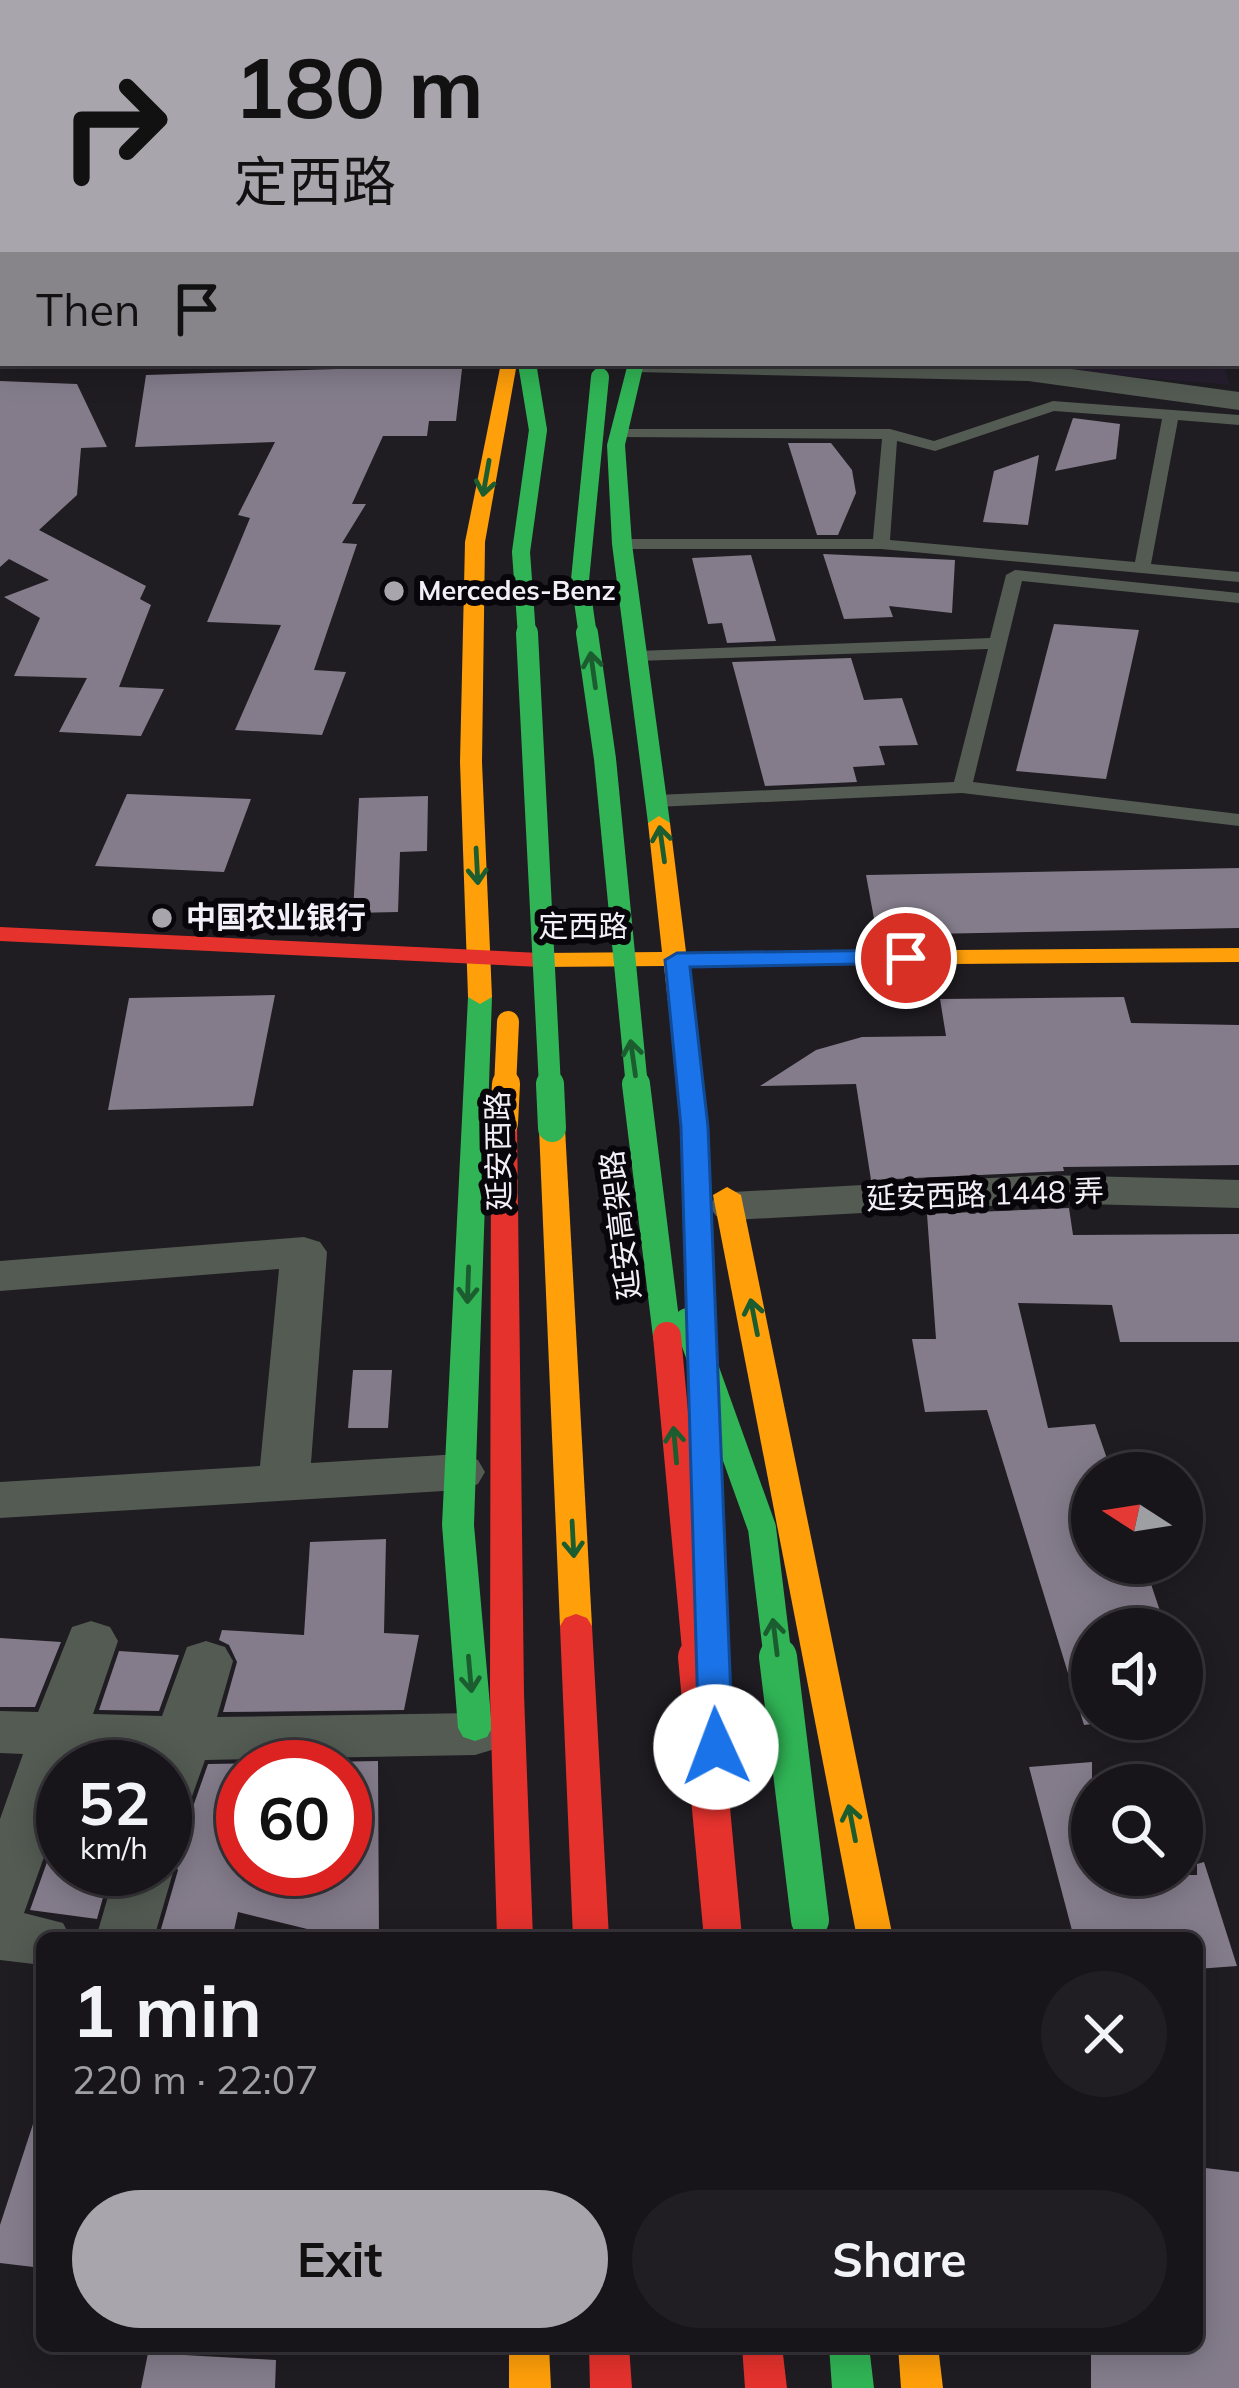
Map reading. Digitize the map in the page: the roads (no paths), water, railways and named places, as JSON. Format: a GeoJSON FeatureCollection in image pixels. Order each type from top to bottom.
{"type":"FeatureCollection","features":[{"type":"Feature","properties":{"kind":"main road"},"geometry":{"type":"LineString","coordinates":[[508,366],[475,542],[471,762],[482,958],[458,1526],[514,1932]]}},
{"type":"Feature","properties":{"kind":"main road"},"geometry":{"type":"LineString","coordinates":[[527,366],[538,430]]}},
{"type":"Feature","properties":{"kind":"main road","name":"延安西路"},"geometry":{"type":"LineString","coordinates":[[535,1373],[516,981],[542,366]]}},
{"type":"Feature","properties":{"kind":"main road","name":"延安高架路"},"geometry":{"type":"LineString","coordinates":[[553,366],[538,430],[521,552],[539,799],[591,1932]]}},
{"type":"Feature","properties":{"kind":"main road","name":"延安高架路"},"geometry":{"type":"LineString","coordinates":[[604,366],[587,478],[580,580],[605,759],[630,1031],[658,1240],[722,1932]]}},
{"type":"Feature","properties":{"kind":"main road"},"geometry":{"type":"LineString","coordinates":[[636,366],[616,445],[622,544],[694,1127],[723,1932]]}},
{"type":"Feature","properties":{"kind":"main road"},"geometry":{"type":"LineString","coordinates":[[475,660],[531,592]]}},
{"type":"Feature","properties":{"kind":"main road"},"geometry":{"type":"LineString","coordinates":[[486,1728],[516,981],[513,921],[539,799]]}},
{"type":"Feature","properties":{"kind":"main road","name":"定西路"},"geometry":{"type":"LineString","coordinates":[[0,934],[482,958],[516,981],[677,960],[1239,955]]}},
{"type":"Feature","properties":{"kind":"main road"},"geometry":{"type":"LineString","coordinates":[[694,1127],[732,1206],[874,1932]]}},
{"type":"Feature","properties":{"kind":"main road"},"geometry":{"type":"LineString","coordinates":[[658,1240],[762,1528],[811,1932]]}},
{"type":"Feature","properties":{"kind":"main road"},"geometry":{"type":"LineString","coordinates":[[535,1932],[536,1702]]}},
{"type":"Feature","properties":{"kind":"main road"},"geometry":{"type":"LineString","coordinates":[[484,1847],[491,1932]]}},
{"type":"Feature","properties":{"kind":"main road"},"geometry":{"type":"LineString","coordinates":[[528,2352],[530,2388]]}},
{"type":"Feature","properties":{"kind":"main road"},"geometry":{"type":"LineString","coordinates":[[609,2352],[611,2388]]}},
{"type":"Feature","properties":{"kind":"main road"},"geometry":{"type":"LineString","coordinates":[[759,2352],[762,2388]]}},
{"type":"Feature","properties":{"kind":"main road"},"geometry":{"type":"LineString","coordinates":[[850,2352],[853,2388]]}},
{"type":"Feature","properties":{"kind":"main road"},"geometry":{"type":"LineString","coordinates":[[919,2352],[922,2388]]}},
{"type":"Feature","properties":{"kind":"street"},"geometry":{"type":"LineString","coordinates":[[734,366],[1028,372],[1239,401]]}},
{"type":"Feature","properties":{"kind":"street","name":"延安西路 1448 弄"},"geometry":{"type":"LineString","coordinates":[[732,1206],[1046,1189],[1239,1194]]}},
{"type":"Feature","properties":{"kind":"street"},"geometry":{"type":"LineString","coordinates":[[0,1276],[304,1252],[284,1483]]}},
{"type":"Feature","properties":{"kind":"street"},"geometry":{"type":"LineString","coordinates":[[0,1500],[460,1472]]}},
{"type":"Feature","properties":{"kind":"street"},"geometry":{"type":"LineString","coordinates":[[0,1902],[91,1641]]}},
{"type":"Feature","properties":{"kind":"street"},"geometry":{"type":"LineString","coordinates":[[183,1738],[206,1661]]}},
{"type":"Feature","properties":{"kind":"street"},"geometry":{"type":"LineString","coordinates":[[0,1732],[183,1738],[486,1728]]}},
{"type":"Feature","properties":{"kind":"street"},"geometry":{"type":"LineString","coordinates":[[128,1931],[138,1896]]}},
{"type":"Feature","properties":{"kind":"street"},"geometry":{"type":"LineString","coordinates":[[0,1935],[36,1939]]}},
{"type":"Feature","properties":{"kind":"lane"},"geometry":{"type":"LineString","coordinates":[[622,432],[890,434],[935,446],[1053,406],[1239,421]]}},
{"type":"Feature","properties":{"kind":"lane"},"geometry":{"type":"LineString","coordinates":[[1142,568],[1171,415]]}},
{"type":"Feature","properties":{"kind":"lane"},"geometry":{"type":"LineString","coordinates":[[881,544],[890,434]]}},
{"type":"Feature","properties":{"kind":"lane"},"geometry":{"type":"LineString","coordinates":[[622,544],[881,544],[1239,577]]}},
{"type":"Feature","properties":{"kind":"lane"},"geometry":{"type":"LineString","coordinates":[[962,787],[1016,575],[1239,598]]}},
{"type":"Feature","properties":{"kind":"lane"},"geometry":{"type":"LineString","coordinates":[[637,656],[996,643]]}},
{"type":"Feature","properties":{"kind":"lane"},"geometry":{"type":"LineString","coordinates":[[656,800],[962,787],[1239,820]]}},
{"type":"Feature","properties":{"kind":"place","name":"Mercedes-Benz"},"geometry":{"type":"Point","coordinates":[394,591]}},
{"type":"Feature","properties":{"kind":"place","name":"中国农业银行"},"geometry":{"type":"Point","coordinates":[162,918]}}]}
